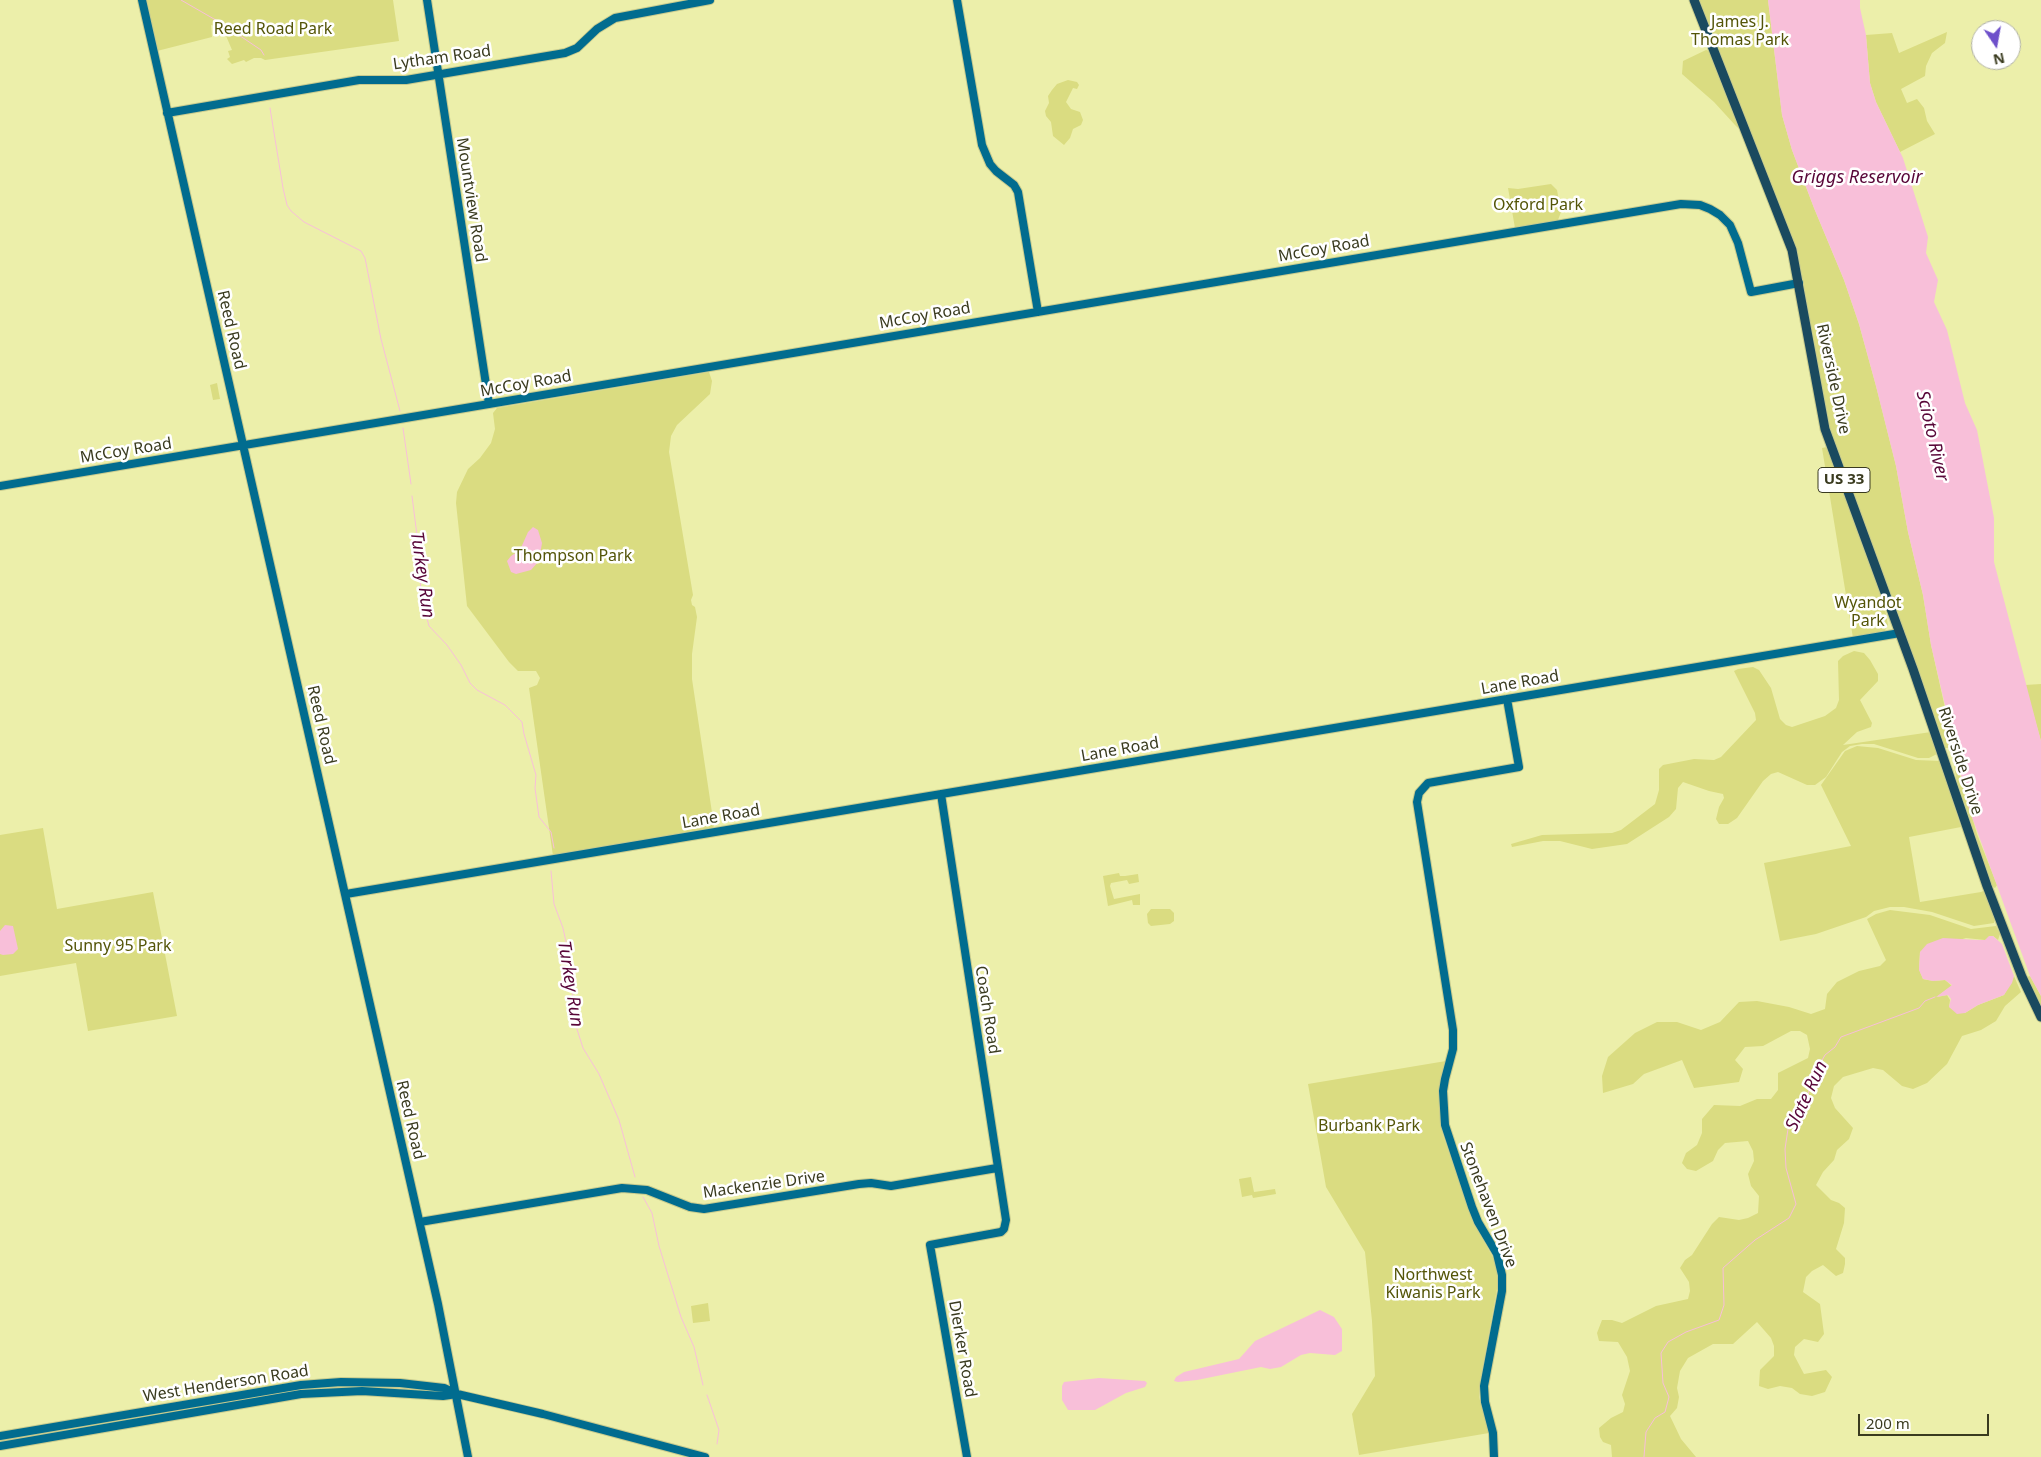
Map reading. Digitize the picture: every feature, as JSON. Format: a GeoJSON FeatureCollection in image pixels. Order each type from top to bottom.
{"type":"FeatureCollection","features":[{"type":"Feature","properties":{"kind":"main road","name":"Riverside Drive"},"geometry":{"type":"LineString","coordinates":[[1694,0],[1786,233],[1799,283],[1825,429],[1900,632],[1969,834],[2008,941],[2027,989],[2041,1017]]}},
{"type":"Feature","properties":{"kind":"street","name":"Reed Road"},"geometry":{"type":"LineString","coordinates":[[142,0],[420,1222],[457,1394],[468,1457]]}},
{"type":"Feature","properties":{"kind":"street","name":"Mountview Road"},"geometry":{"type":"LineString","coordinates":[[427,0],[489,404]]}},
{"type":"Feature","properties":{"kind":"street","name":"Lytham Road"},"geometry":{"type":"LineString","coordinates":[[167,113],[359,80],[406,80],[565,53],[577,48],[597,29],[615,18],[710,0]]}},
{"type":"Feature","properties":{"kind":"street"},"geometry":{"type":"LineString","coordinates":[[957,0],[982,145],[990,164],[1014,185],[1018,192],[1038,312]]}},
{"type":"Feature","properties":{"kind":"street","name":"McCoy Road"},"geometry":{"type":"LineString","coordinates":[[0,486],[1681,204],[1700,205],[1710,209],[1720,215],[1730,225],[1738,243],[1751,292],[1799,283]]}},
{"type":"Feature","properties":{"kind":"street","name":"Lane Road"},"geometry":{"type":"LineString","coordinates":[[346,894],[1900,632]]}},
{"type":"Feature","properties":{"kind":"street","name":"Stonehaven Drive"},"geometry":{"type":"LineString","coordinates":[[1494,1457],[1493,1433],[1485,1402],[1484,1386],[1502,1291],[1502,1275],[1496,1254],[1472,1207],[1445,1126],[1443,1091],[1453,1049],[1453,1030],[1417,806],[1419,793],[1424,786],[1437,781],[1519,767],[1507,699]]}},
{"type":"Feature","properties":{"kind":"street","name":"Coach Road"},"geometry":{"type":"LineString","coordinates":[[930,1245],[996,1234],[1004,1230],[1006,1220],[941,794]]}},
{"type":"Feature","properties":{"kind":"street","name":"Mackenzie Drive"},"geometry":{"type":"LineString","coordinates":[[420,1222],[622,1188],[647,1190],[690,1207],[704,1209],[859,1184],[871,1183],[892,1186],[997,1168]]}},
{"type":"Feature","properties":{"kind":"street","name":"Dierker Road"},"geometry":{"type":"LineString","coordinates":[[930,1245],[967,1457]]}},
{"type":"Feature","properties":{"kind":"street"},"geometry":{"type":"LineString","coordinates":[[370,1377],[398,1379],[400,1383]]}},
{"type":"Feature","properties":{"kind":"street","name":"West Henderson Road"},"geometry":{"type":"LineString","coordinates":[[0,1436],[293,1386],[342,1382],[400,1383],[444,1388],[457,1394],[543,1414],[705,1457]]}},
{"type":"Feature","properties":{"kind":"street","name":"West Henderson Road"},"geometry":{"type":"LineString","coordinates":[[0,1446],[301,1394],[362,1391],[443,1396],[457,1394]]}},
{"type":"Feature","properties":{"kind":"green space","name":"Reed Road Park"},"geometry":{"type":"Polygon","coordinates":[[[145,0],[393,0],[399,41],[265,60],[254,58],[246,62],[244,60],[232,64],[227,59],[230,57],[228,51],[232,50],[224,31],[211,25],[212,37],[157,51],[145,0]]]}},
{"type":"Feature","properties":{"kind":"green space","name":"James J. Thomas Park"},"geometry":{"type":"Polygon","coordinates":[[[1694,0],[1768,0],[1782,115],[1792,150],[1844,280],[1859,324],[1896,466],[1908,532],[1923,595],[1931,645],[1960,775],[1977,834],[1997,885],[1995,888],[1992,886],[1958,789],[1951,748],[1940,748],[1826,432],[1796,266],[1694,0]]]}},
{"type":"Feature","properties":{"kind":"green space"},"geometry":{"type":"Polygon","coordinates":[[[1947,32],[1945,43],[1932,53],[1926,66],[1925,76],[1901,89],[1907,103],[1917,99],[1924,108],[1927,121],[1935,134],[1900,152],[1876,102],[1870,83],[1866,35],[1892,33],[1899,53],[1947,32]]]}},
{"type":"Feature","properties":{"kind":"green space"},"geometry":{"type":"Polygon","coordinates":[[[1706,50],[1710,51],[1741,127],[1738,128],[1714,102],[1682,74],[1683,61],[1706,50]]]}},
{"type":"Feature","properties":{"kind":"green space"},"geometry":{"type":"Polygon","coordinates":[[[1068,80],[1077,82],[1079,85],[1077,89],[1073,88],[1066,102],[1071,109],[1080,112],[1083,120],[1081,125],[1073,129],[1070,138],[1064,145],[1053,136],[1051,122],[1046,116],[1045,111],[1049,103],[1048,96],[1052,90],[1057,84],[1068,80]]]}},
{"type":"Feature","properties":{"kind":"green space","name":"Oxford Park"},"geometry":{"type":"Polygon","coordinates":[[[1551,184],[1557,190],[1561,212],[1558,220],[1515,228],[1508,188],[1518,189],[1551,184]]]}},
{"type":"Feature","properties":{"kind":"green space","name":"Thompson Park"},"geometry":{"type":"Polygon","coordinates":[[[709,372],[712,381],[710,394],[677,425],[671,436],[669,452],[693,595],[691,600],[697,617],[692,654],[692,679],[714,826],[711,829],[553,856],[529,688],[537,685],[540,678],[536,671],[518,671],[509,662],[467,606],[456,503],[457,492],[468,469],[480,458],[491,443],[495,429],[493,413],[497,408],[709,372]]]}},
{"type":"Feature","properties":{"kind":"green space"},"geometry":{"type":"Polygon","coordinates":[[[217,383],[220,399],[213,400],[210,385],[217,383]]]}},
{"type":"Feature","properties":{"kind":"green space","name":"Wyandot Park"},"geometry":{"type":"Polygon","coordinates":[[[1827,447],[1883,599],[1888,625],[1884,632],[1853,638],[1822,448],[1827,447]]]}},
{"type":"Feature","properties":{"kind":"green space"},"geometry":{"type":"Polygon","coordinates":[[[1854,651],[1864,653],[1870,660],[1878,674],[1878,681],[1860,700],[1872,723],[1871,727],[1857,732],[1843,745],[1931,732],[1937,754],[1929,758],[1918,758],[1874,744],[1850,746],[1842,752],[1826,777],[1815,785],[1807,785],[1778,772],[1771,774],[1763,781],[1737,818],[1728,824],[1719,824],[1716,819],[1724,798],[1723,794],[1683,782],[1678,788],[1676,809],[1669,817],[1627,844],[1592,849],[1560,841],[1543,841],[1512,847],[1511,844],[1542,835],[1612,833],[1621,830],[1655,804],[1659,790],[1659,769],[1663,765],[1694,759],[1714,760],[1721,757],[1756,720],[1755,713],[1734,671],[1753,667],[1759,670],[1771,688],[1780,719],[1786,725],[1792,727],[1825,716],[1836,708],[1839,700],[1838,661],[1843,656],[1854,651]]]}},
{"type":"Feature","properties":{"kind":"green space"},"geometry":{"type":"Polygon","coordinates":[[[2041,684],[2041,741],[2025,685],[2041,684]]]}},
{"type":"Feature","properties":{"kind":"green space"},"geometry":{"type":"Polygon","coordinates":[[[1857,746],[1878,748],[1916,760],[1940,761],[1961,827],[1909,837],[1920,902],[1985,890],[1995,918],[1994,923],[1974,926],[1932,912],[1904,907],[1890,907],[1874,911],[1866,917],[1816,934],[1780,941],[1764,863],[1851,846],[1821,785],[1845,751],[1857,746]]]}},
{"type":"Feature","properties":{"kind":"green space","name":"Sunny 95 Park"},"geometry":{"type":"Polygon","coordinates":[[[43,828],[57,909],[153,892],[177,1016],[88,1031],[76,963],[0,976],[0,835],[43,828]]]}},
{"type":"Feature","properties":{"kind":"green space"},"geometry":{"type":"Polygon","coordinates":[[[1119,873],[1120,876],[1138,874],[1139,882],[1129,884],[1127,880],[1111,883],[1110,886],[1114,899],[1140,894],[1140,905],[1133,905],[1132,900],[1108,906],[1103,876],[1119,873]]]}},
{"type":"Feature","properties":{"kind":"green space"},"geometry":{"type":"Polygon","coordinates":[[[1151,909],[1170,909],[1174,913],[1174,921],[1170,924],[1151,926],[1148,923],[1147,914],[1151,909]]]}},
{"type":"Feature","properties":{"kind":"green space"},"geometry":{"type":"Polygon","coordinates":[[[1890,910],[1930,915],[1971,929],[1996,926],[2000,934],[1998,940],[1993,936],[1985,940],[1966,938],[1920,952],[1919,969],[1923,979],[1933,981],[1945,980],[1952,986],[1937,997],[1947,995],[1950,1000],[1949,1007],[1965,1013],[1978,1005],[2004,995],[2014,976],[2021,992],[2005,1006],[1996,1021],[1981,1030],[1962,1036],[1947,1064],[1927,1083],[1913,1089],[1902,1086],[1883,1070],[1873,1068],[1843,1077],[1834,1086],[1831,1098],[1835,1108],[1853,1128],[1849,1139],[1837,1150],[1834,1160],[1823,1172],[1816,1185],[1831,1200],[1845,1208],[1844,1223],[1836,1249],[1845,1258],[1845,1264],[1843,1273],[1836,1276],[1823,1265],[1806,1277],[1803,1292],[1820,1304],[1824,1334],[1818,1342],[1804,1339],[1795,1347],[1794,1355],[1804,1374],[1826,1370],[1832,1377],[1825,1392],[1812,1396],[1800,1394],[1792,1388],[1780,1386],[1768,1389],[1759,1386],[1760,1370],[1774,1356],[1774,1346],[1771,1338],[1757,1322],[1733,1344],[1713,1344],[1688,1358],[1680,1371],[1677,1388],[1679,1397],[1677,1408],[1670,1416],[1681,1439],[1696,1457],[1612,1457],[1611,1445],[1603,1442],[1600,1437],[1599,1428],[1611,1418],[1623,1412],[1625,1404],[1622,1395],[1630,1371],[1627,1357],[1618,1342],[1599,1341],[1597,1333],[1602,1320],[1622,1323],[1656,1306],[1688,1299],[1690,1291],[1689,1282],[1680,1268],[1685,1260],[1692,1255],[1712,1224],[1719,1217],[1739,1220],[1758,1213],[1759,1196],[1751,1186],[1748,1174],[1754,1161],[1753,1151],[1748,1141],[1725,1143],[1718,1150],[1713,1161],[1696,1171],[1687,1169],[1682,1163],[1686,1153],[1697,1145],[1702,1133],[1702,1119],[1714,1105],[1740,1106],[1757,1099],[1771,1099],[1778,1090],[1778,1073],[1808,1058],[1810,1049],[1807,1035],[1800,1031],[1791,1031],[1763,1046],[1745,1047],[1735,1060],[1743,1069],[1739,1082],[1694,1088],[1682,1060],[1644,1074],[1633,1084],[1603,1093],[1602,1076],[1608,1057],[1635,1033],[1657,1022],[1677,1022],[1701,1030],[1720,1022],[1739,1002],[1757,1001],[1789,1007],[1811,1014],[1825,1009],[1827,994],[1837,982],[1859,971],[1880,966],[1886,960],[1867,919],[1890,910]]]}},
{"type":"Feature","properties":{"kind":"green space"},"geometry":{"type":"Polygon","coordinates":[[[2030,976],[2041,996],[2041,1008],[2030,988],[2027,977],[2030,976]]]}},
{"type":"Feature","properties":{"kind":"green space","name":"Northwest Kiwanis Park"},"geometry":{"type":"Polygon","coordinates":[[[1446,1061],[1440,1090],[1443,1135],[1474,1224],[1495,1261],[1499,1278],[1479,1397],[1489,1433],[1359,1455],[1352,1414],[1375,1376],[1365,1252],[1326,1187],[1308,1084],[1446,1061]]]}},
{"type":"Feature","properties":{"kind":"green space"},"geometry":{"type":"Polygon","coordinates":[[[1251,1177],[1254,1192],[1275,1189],[1276,1194],[1253,1198],[1252,1195],[1242,1197],[1239,1179],[1251,1177]]]}},
{"type":"Feature","properties":{"kind":"green space"},"geometry":{"type":"Polygon","coordinates":[[[708,1303],[710,1321],[693,1323],[691,1306],[708,1303]]]}},
{"type":"Feature","properties":{"kind":"water","name":"Griggs Reservoir"},"geometry":{"type":"Polygon","coordinates":[[[1768,0],[1860,0],[1866,35],[1870,83],[1876,102],[1903,158],[1928,237],[1926,253],[1938,280],[1934,302],[1947,330],[1965,403],[1977,430],[1994,518],[1994,562],[2041,741],[2041,996],[2030,976],[1969,809],[1931,645],[1923,595],[1908,532],[1896,466],[1876,386],[1859,324],[1844,280],[1792,150],[1782,115],[1768,0]]]}},
{"type":"Feature","properties":{"kind":"water"},"geometry":{"type":"Polygon","coordinates":[[[533,527],[538,530],[542,543],[539,561],[531,570],[516,574],[511,572],[507,561],[520,550],[528,532],[533,527]]]}},
{"type":"Feature","properties":{"kind":"water"},"geometry":{"type":"Polygon","coordinates":[[[5,925],[13,926],[18,949],[13,954],[0,954],[0,931],[5,925]]]}},
{"type":"Feature","properties":{"kind":"water"},"geometry":{"type":"Polygon","coordinates":[[[1989,936],[1993,936],[2002,944],[2014,976],[2012,983],[2004,995],[1978,1005],[1965,1013],[1957,1014],[1949,1007],[1951,999],[1948,995],[1936,997],[1952,985],[1945,980],[1933,981],[1923,979],[1919,970],[1920,952],[1927,944],[1943,938],[1985,940],[1989,936]]]}},
{"type":"Feature","properties":{"kind":"water"},"geometry":{"type":"Polygon","coordinates":[[[1320,1310],[1334,1317],[1342,1329],[1342,1351],[1335,1355],[1310,1353],[1301,1355],[1281,1367],[1270,1369],[1261,1367],[1197,1380],[1174,1381],[1176,1377],[1184,1372],[1239,1359],[1255,1341],[1320,1310]]]}},
{"type":"Feature","properties":{"kind":"water"},"geometry":{"type":"Polygon","coordinates":[[[1099,1378],[1145,1381],[1147,1383],[1145,1387],[1126,1393],[1095,1410],[1068,1410],[1062,1400],[1062,1386],[1064,1382],[1099,1378]]]}},
{"type":"Feature","properties":{"kind":"waterway","name":"Turkey Run"},"geometry":{"type":"LineString","coordinates":[[181,0],[221,23],[261,50],[264,55]]}},
{"type":"Feature","properties":{"kind":"waterway","name":"Turkey Run"},"geometry":{"type":"LineString","coordinates":[[270,108],[287,205],[304,222],[361,251],[365,258],[381,339],[400,411]]}},
{"type":"Feature","properties":{"kind":"waterway","name":"Turkey Run"},"geometry":{"type":"LineString","coordinates":[[403,428],[411,484]]}},
{"type":"Feature","properties":{"kind":"waterway","name":"Turkey Run"},"geometry":{"type":"LineString","coordinates":[[412,496],[419,551],[421,596],[429,626],[447,645],[461,665],[470,683],[477,690],[505,705],[522,722],[536,775],[535,788],[539,817],[551,832],[554,848]]}},
{"type":"Feature","properties":{"kind":"waterway","name":"Turkey Run"},"geometry":{"type":"LineString","coordinates":[[551,871],[554,904],[563,928],[569,956],[575,1023],[583,1048],[599,1074],[619,1120],[635,1177]]}},
{"type":"Feature","properties":{"kind":"waterway","name":"Slate Run"},"geometry":{"type":"LineString","coordinates":[[1644,1457],[1646,1432],[1655,1418],[1665,1412],[1669,1397],[1663,1383],[1661,1353],[1668,1342],[1686,1332],[1719,1320],[1724,1305],[1723,1268],[1755,1240],[1789,1218],[1796,1204],[1786,1168],[1785,1149],[1788,1129],[1802,1110],[1817,1069],[1825,1055],[1835,1047],[1841,1037],[1919,1008],[1925,1001],[1935,997]]}},
{"type":"Feature","properties":{"kind":"waterway","name":"Turkey Run"},"geometry":{"type":"LineString","coordinates":[[643,1197],[652,1213],[659,1246],[681,1317],[694,1347],[703,1385]]}},
{"type":"Feature","properties":{"kind":"waterway","name":"Turkey Run"},"geometry":{"type":"LineString","coordinates":[[707,1395],[719,1430],[717,1444]]}},
{"type":"Feature","properties":{"kind":"water label","name":"Scioto River"},"geometry":{"type":"Point","coordinates":[1932,436]}},
{"type":"Feature","properties":{"kind":"park label","name":"Burbank Park"},"geometry":{"type":"Point","coordinates":[1369,1126]}}]}
